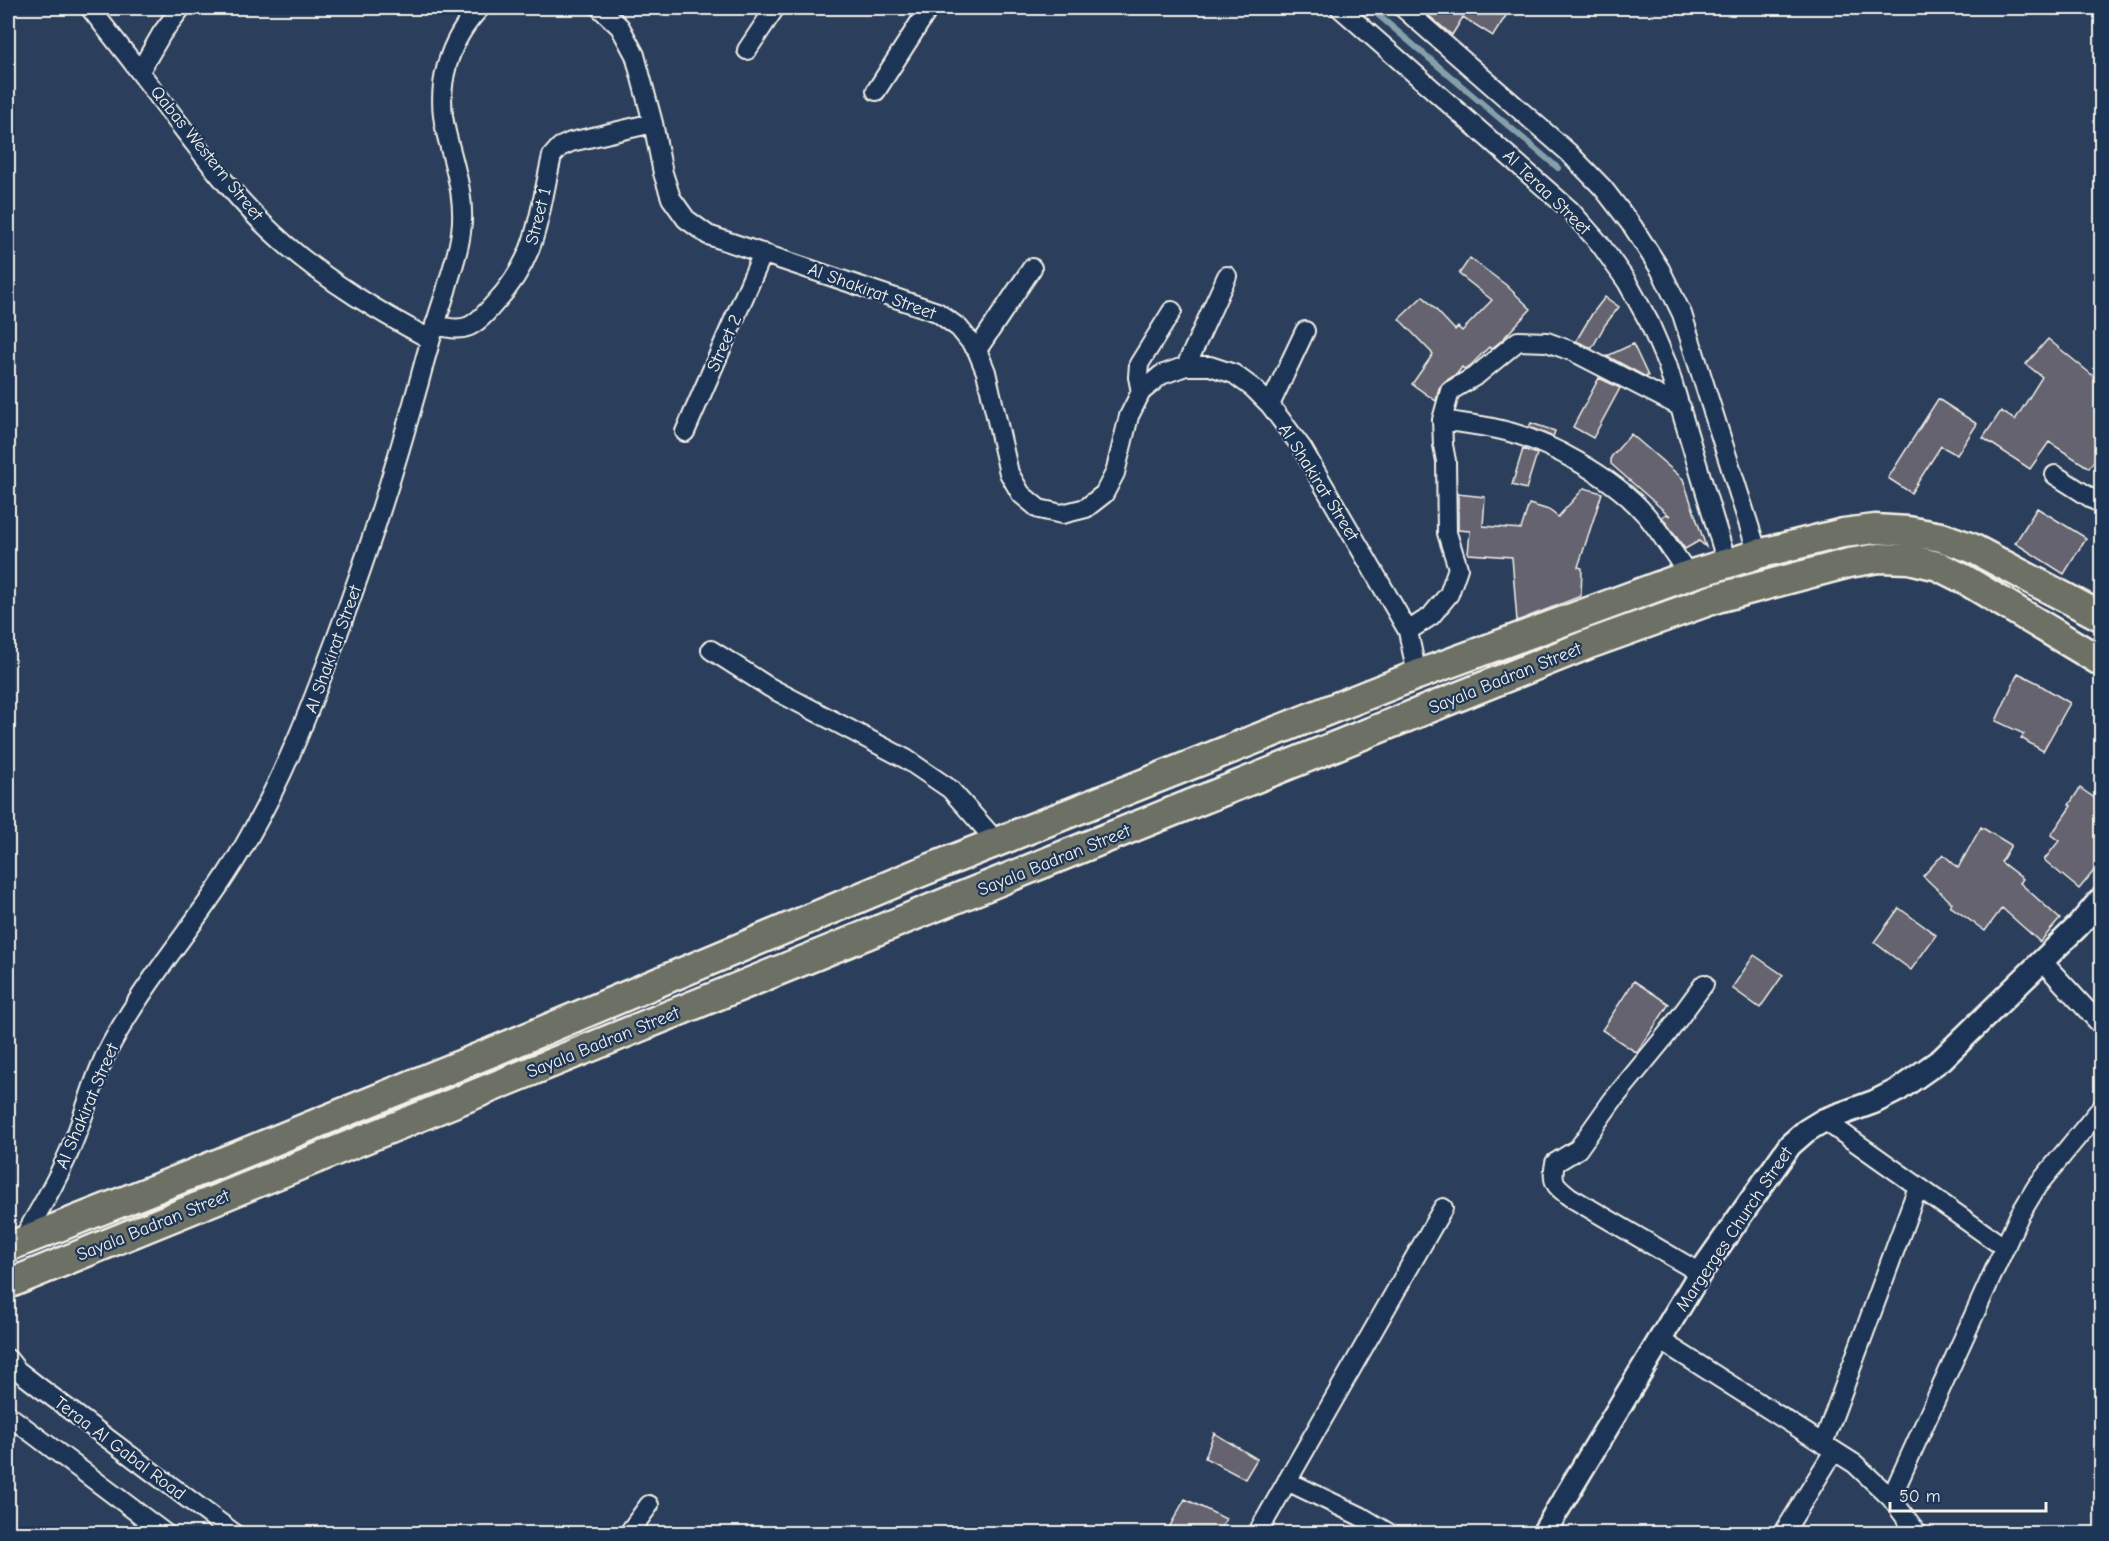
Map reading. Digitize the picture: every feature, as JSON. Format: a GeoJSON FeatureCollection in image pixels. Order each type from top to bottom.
{"type":"FeatureCollection","features":[{"type":"Feature","properties":{"kind":"main road","name":"Sayala Badran Street"},"geometry":{"type":"LineString","coordinates":[[14,1245],[497,1050],[916,874],[1417,675],[1727,563],[1842,533],[1875,529],[1919,532],[1972,548],[2102,617]]}},
{"type":"Feature","properties":{"kind":"main road","name":"Sayala Badran Street"},"geometry":{"type":"LineString","coordinates":[[8,1284],[940,905],[1652,620],[1717,598],[1849,563],[1879,558],[1909,558],[1938,566],[1964,579],[2102,662]]}},
{"type":"Feature","properties":{"kind":"main road"},"geometry":{"type":"LineString","coordinates":[[916,874],[940,905]]}},
{"type":"Feature","properties":{"kind":"street","name":"Qabas Western Street"},"geometry":{"type":"LineString","coordinates":[[90,8],[227,184],[284,243],[330,280],[369,306],[433,332]]}},
{"type":"Feature","properties":{"kind":"street"},"geometry":{"type":"LineString","coordinates":[[140,71],[162,33],[181,8]]}},
{"type":"Feature","properties":{"kind":"street","name":"Al Shakirat Street"},"geometry":{"type":"LineString","coordinates":[[14,1245],[53,1188],[74,1140],[106,1054],[124,1021],[215,892],[247,842],[276,789],[300,735],[363,568],[399,455],[462,232],[463,207],[460,183],[445,129],[443,98],[446,68],[456,39],[467,21],[480,8]]}},
{"type":"Feature","properties":{"kind":"street","name":"Al Shakirat Street"},"geometry":{"type":"LineString","coordinates":[[600,8],[620,27],[635,55],[653,123],[663,173],[671,198],[686,219],[708,235],[936,312],[959,328],[977,350],[986,372],[1009,473],[1020,494],[1039,509],[1062,514],[1086,508],[1104,494],[1115,473],[1129,416],[1141,392],[1161,375],[1186,366],[1210,366],[1234,374],[1254,388],[1270,405],[1302,448],[1408,631],[1417,675]]}},
{"type":"Feature","properties":{"kind":"street"},"geometry":{"type":"LineString","coordinates":[[747,50],[775,8]]}},
{"type":"Feature","properties":{"kind":"street"},"geometry":{"type":"LineString","coordinates":[[876,91],[929,8]]}},
{"type":"Feature","properties":{"kind":"street","name":"Al Teraa Street"},"geometry":{"type":"LineString","coordinates":[[1340,8],[1570,210],[1600,244],[1627,282],[1649,322],[1667,364],[1727,563]]}},
{"type":"Feature","properties":{"kind":"street"},"geometry":{"type":"LineString","coordinates":[[1403,8],[1568,152],[1603,188],[1633,227],[1660,269],[1682,314],[1758,554]]}},
{"type":"Feature","properties":{"kind":"street","name":"Street 1"},"geometry":{"type":"LineString","coordinates":[[433,332],[465,329],[478,322],[510,287],[520,272],[535,239],[552,156],[560,147],[571,142],[653,123]]}},
{"type":"Feature","properties":{"kind":"street","name":"Street 2"},"geometry":{"type":"LineString","coordinates":[[685,432],[763,254]]}},
{"type":"Feature","properties":{"kind":"street"},"geometry":{"type":"LineString","coordinates":[[977,350],[1032,268]]}},
{"type":"Feature","properties":{"kind":"street"},"geometry":{"type":"LineString","coordinates":[[1186,366],[1227,276]]}},
{"type":"Feature","properties":{"kind":"street"},"geometry":{"type":"LineString","coordinates":[[1141,392],[1138,377],[1139,364],[1172,311]]}},
{"type":"Feature","properties":{"kind":"street"},"geometry":{"type":"LineString","coordinates":[[1270,405],[1305,331]]}},
{"type":"Feature","properties":{"kind":"street"},"geometry":{"type":"LineString","coordinates":[[1408,631],[1431,616],[1449,594],[1458,568],[1448,533],[1442,420],[1450,392],[1477,375],[1518,341],[1547,342],[1574,352],[1681,407]]}},
{"type":"Feature","properties":{"kind":"street"},"geometry":{"type":"LineString","coordinates":[[1442,420],[1498,429],[1539,443],[1578,462],[1614,486],[1646,515],[1689,576]]}},
{"type":"Feature","properties":{"kind":"street"},"geometry":{"type":"LineString","coordinates":[[2055,475],[2102,505]]}},
{"type":"Feature","properties":{"kind":"street"},"geometry":{"type":"LineString","coordinates":[[711,650],[770,687],[906,759],[950,789],[997,842]]}},
{"type":"Feature","properties":{"kind":"street","name":"Margerges Church Street"},"geometry":{"type":"LineString","coordinates":[[1543,1533],[1700,1273],[1790,1145],[1806,1131],[1824,1120],[1874,1102],[1921,1075],[1942,1059],[2078,926],[2102,898]]}},
{"type":"Feature","properties":{"kind":"street"},"geometry":{"type":"LineString","coordinates":[[2042,961],[2102,1026]]}},
{"type":"Feature","properties":{"kind":"street"},"geometry":{"type":"LineString","coordinates":[[1700,1273],[1570,1197],[1557,1187],[1552,1177],[1555,1163],[1578,1149],[1612,1101],[1668,1033],[1704,984]]}},
{"type":"Feature","properties":{"kind":"street"},"geometry":{"type":"LineString","coordinates":[[1891,1498],[2019,1216],[2037,1186],[2102,1107]]}},
{"type":"Feature","properties":{"kind":"street"},"geometry":{"type":"LineString","coordinates":[[1824,1120],[2005,1248]]}},
{"type":"Feature","properties":{"kind":"street"},"geometry":{"type":"LineString","coordinates":[[1783,1533],[1828,1447],[1918,1187]]}},
{"type":"Feature","properties":{"kind":"street"},"geometry":{"type":"LineString","coordinates":[[1257,1533],[1443,1208]]}},
{"type":"Feature","properties":{"kind":"street"},"geometry":{"type":"LineString","coordinates":[[1660,1340],[1855,1464],[1891,1498],[1918,1533]]}},
{"type":"Feature","properties":{"kind":"street","name":"Teraa Al Gabal Road"},"geometry":{"type":"LineString","coordinates":[[8,1359],[17,1370],[39,1387],[235,1533]]}},
{"type":"Feature","properties":{"kind":"street"},"geometry":{"type":"LineString","coordinates":[[8,1415],[166,1533]]}},
{"type":"Feature","properties":{"kind":"street"},"geometry":{"type":"LineString","coordinates":[[1287,1481],[1390,1533]]}},
{"type":"Feature","properties":{"kind":"street"},"geometry":{"type":"LineString","coordinates":[[628,1533],[649,1505]]}},
{"type":"Feature","properties":{"kind":"building"},"geometry":{"type":"Polygon","coordinates":[[[1433,8],[1511,8],[1493,36],[1463,17],[1452,35],[1428,15],[1433,8]]]}},
{"type":"Feature","properties":{"kind":"building"},"geometry":{"type":"Polygon","coordinates":[[[1470,258],[1506,285],[1531,309],[1501,341],[1491,349],[1489,347],[1470,366],[1464,369],[1462,367],[1457,374],[1444,382],[1439,388],[1436,401],[1412,384],[1433,354],[1399,319],[1423,296],[1455,330],[1458,327],[1462,331],[1492,300],[1459,274],[1470,258]]]}},
{"type":"Feature","properties":{"kind":"building"},"geometry":{"type":"Polygon","coordinates":[[[1605,297],[1619,307],[1592,348],[1576,341],[1592,314],[1605,297]]]}},
{"type":"Feature","properties":{"kind":"building"},"geometry":{"type":"Polygon","coordinates":[[[2048,339],[2102,383],[2102,449],[2089,468],[2049,442],[2030,469],[1983,438],[2001,411],[2015,420],[2042,377],[2026,364],[2048,339]]]}},
{"type":"Feature","properties":{"kind":"building"},"geometry":{"type":"Polygon","coordinates":[[[1633,344],[1648,376],[1646,377],[1607,356],[1633,344]]]}},
{"type":"Feature","properties":{"kind":"building"},"geometry":{"type":"Polygon","coordinates":[[[1599,378],[1620,388],[1593,438],[1573,427],[1599,378]]]}},
{"type":"Feature","properties":{"kind":"building"},"geometry":{"type":"Polygon","coordinates":[[[1938,399],[1977,424],[1957,455],[1941,446],[1911,493],[1888,478],[1938,399]]]}},
{"type":"Feature","properties":{"kind":"building"},"geometry":{"type":"Polygon","coordinates":[[[1531,423],[1555,431],[1553,437],[1529,427],[1531,423]]]}},
{"type":"Feature","properties":{"kind":"building"},"geometry":{"type":"Polygon","coordinates":[[[1631,434],[1683,479],[1706,547],[1699,541],[1685,549],[1662,517],[1666,514],[1670,516],[1611,464],[1611,457],[1631,434]]]}},
{"type":"Feature","properties":{"kind":"building"},"geometry":{"type":"Polygon","coordinates":[[[1523,449],[1537,454],[1526,489],[1512,485],[1523,449]]]}},
{"type":"Feature","properties":{"kind":"building"},"geometry":{"type":"Polygon","coordinates":[[[1584,488],[1602,493],[1578,567],[1582,568],[1581,596],[1517,621],[1512,557],[1468,554],[1470,531],[1458,530],[1458,494],[1485,497],[1483,526],[1521,529],[1529,504],[1549,510],[1558,517],[1584,488]]]}},
{"type":"Feature","properties":{"kind":"building"},"geometry":{"type":"Polygon","coordinates":[[[2037,508],[2086,538],[2064,574],[2015,543],[2037,508]]]}},
{"type":"Feature","properties":{"kind":"building"},"geometry":{"type":"Polygon","coordinates":[[[2018,673],[2070,703],[2043,751],[2021,738],[2024,734],[1996,721],[2018,673]]]}},
{"type":"Feature","properties":{"kind":"building"},"geometry":{"type":"Polygon","coordinates":[[[2080,788],[2102,803],[2102,861],[2079,889],[2044,860],[2059,841],[2051,835],[2080,788]]]}},
{"type":"Feature","properties":{"kind":"building"},"geometry":{"type":"Polygon","coordinates":[[[1981,827],[2011,845],[2001,862],[2023,879],[2020,883],[2060,919],[2040,942],[2002,908],[1985,931],[1950,906],[1952,903],[1923,876],[1943,854],[1958,868],[1981,827]]]}},
{"type":"Feature","properties":{"kind":"building"},"geometry":{"type":"Polygon","coordinates":[[[1899,908],[1936,935],[1911,970],[1874,942],[1899,908]]]}},
{"type":"Feature","properties":{"kind":"building"},"geometry":{"type":"Polygon","coordinates":[[[1754,955],[1783,975],[1760,1008],[1732,988],[1754,955]]]}},
{"type":"Feature","properties":{"kind":"building"},"geometry":{"type":"Polygon","coordinates":[[[1634,981],[1669,1004],[1637,1053],[1602,1030],[1634,981]]]}},
{"type":"Feature","properties":{"kind":"building"},"geometry":{"type":"Polygon","coordinates":[[[1214,1433],[1257,1459],[1245,1479],[1205,1458],[1214,1433]]]}},
{"type":"Feature","properties":{"kind":"building"},"geometry":{"type":"Polygon","coordinates":[[[1185,1499],[1226,1519],[1218,1533],[1166,1533],[1185,1499]]]}},
{"type":"Feature","properties":{"kind":"waterway"},"geometry":{"type":"LineString","coordinates":[[1370,8],[1558,168]]}}]}
